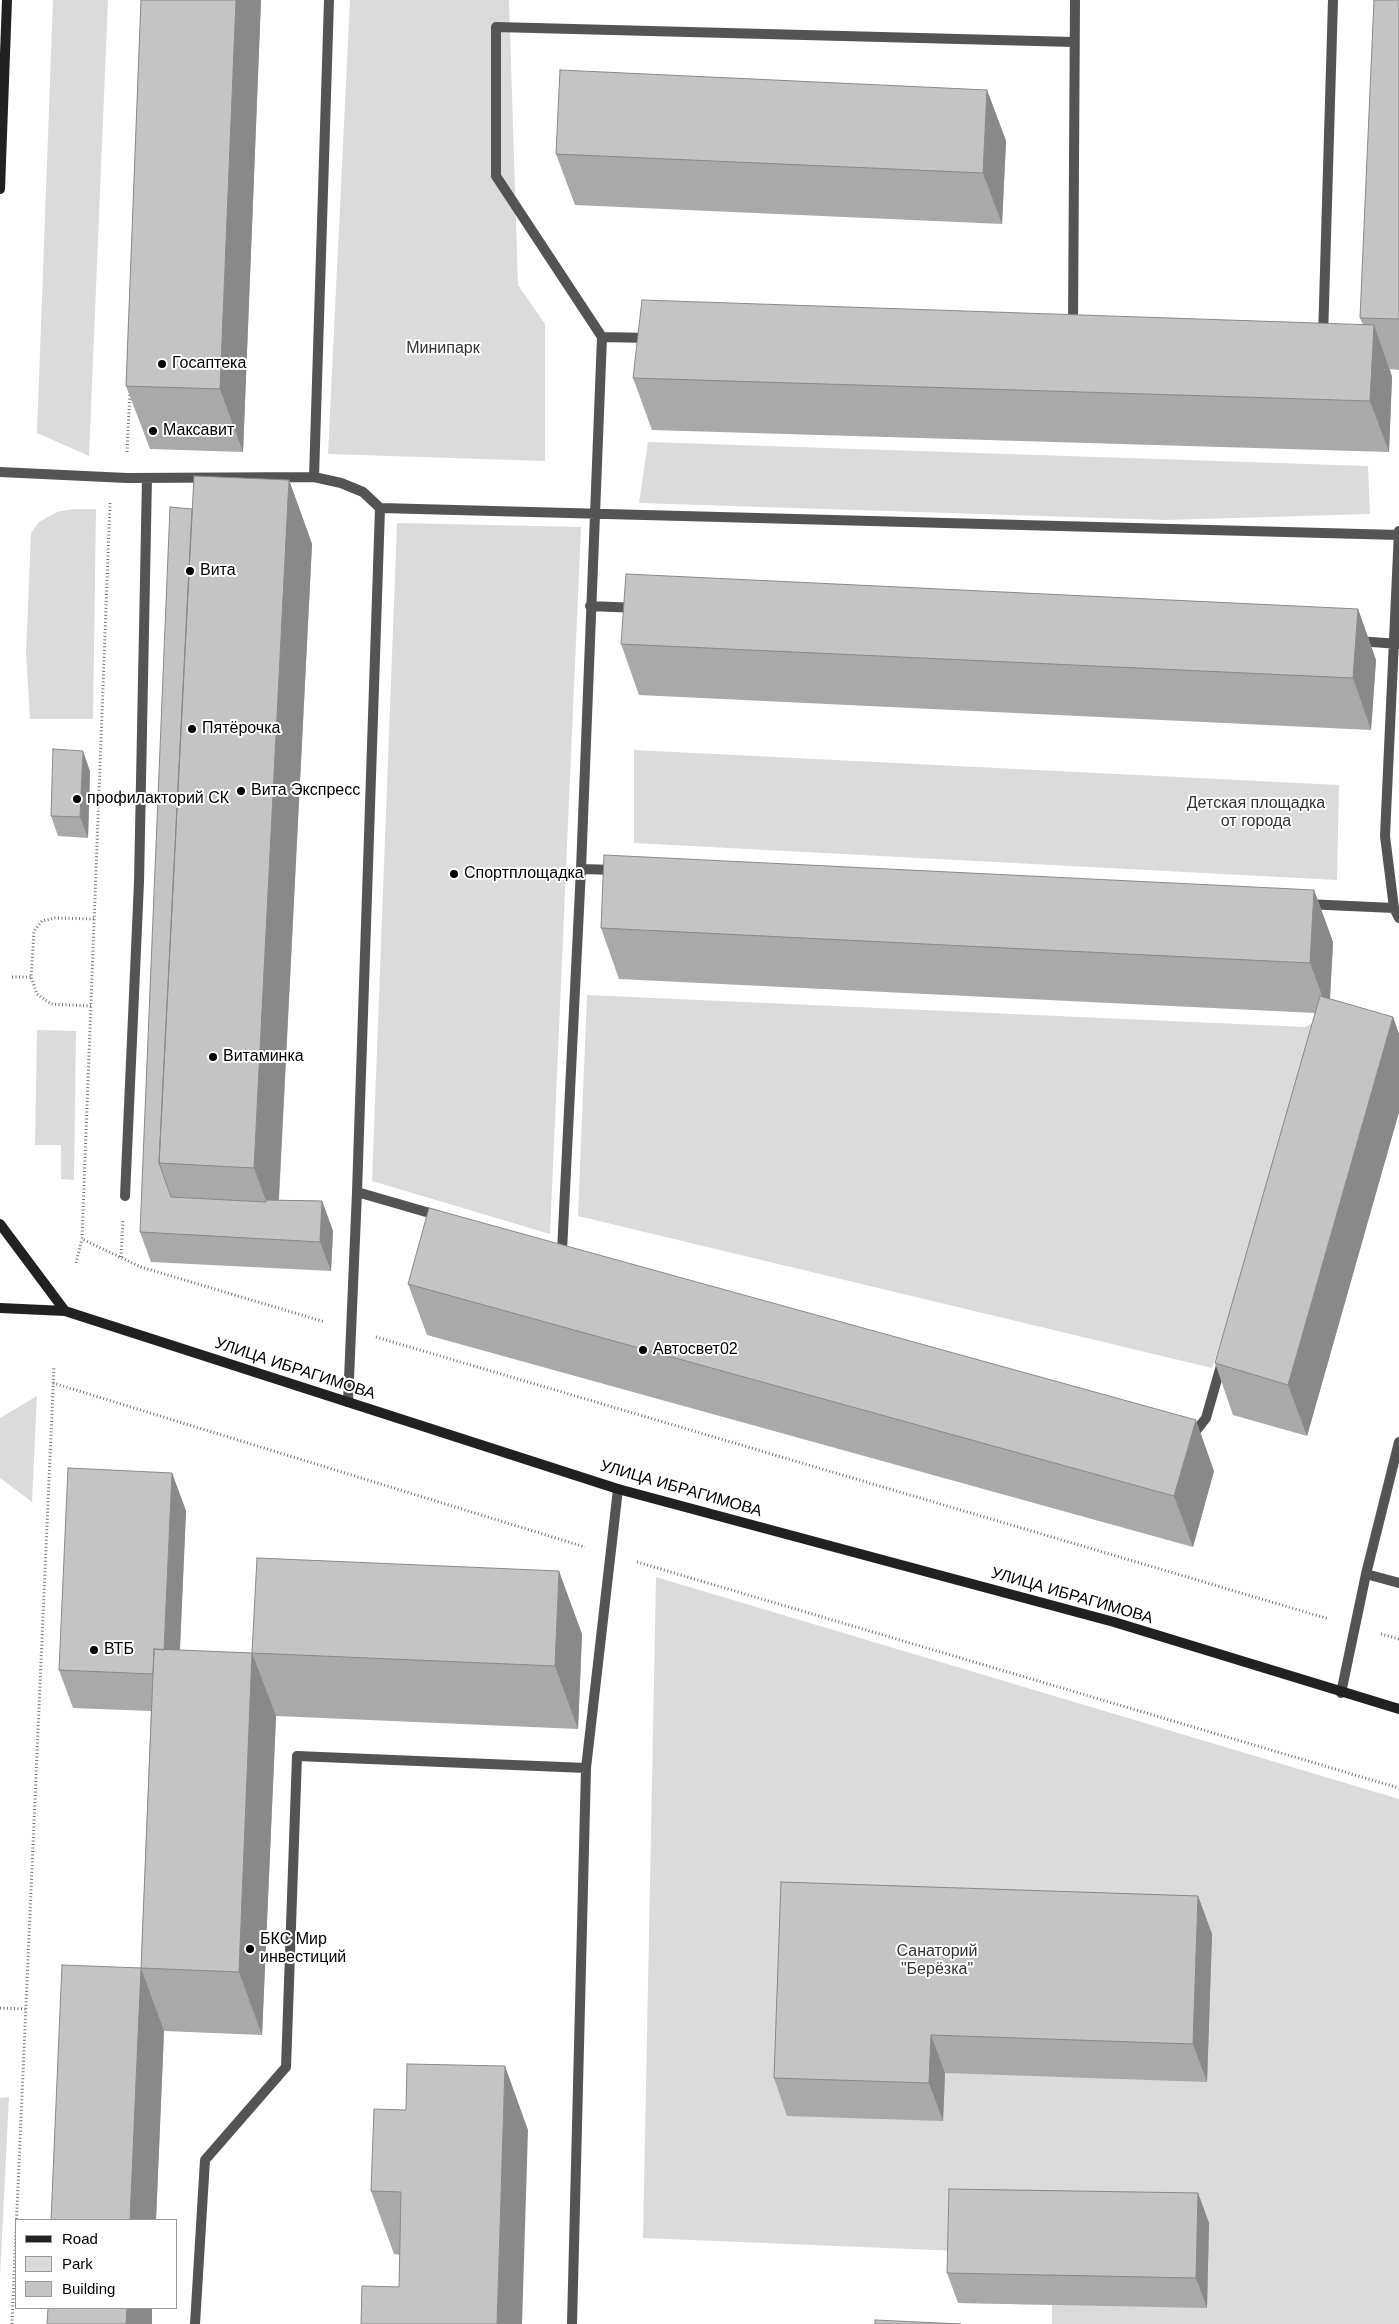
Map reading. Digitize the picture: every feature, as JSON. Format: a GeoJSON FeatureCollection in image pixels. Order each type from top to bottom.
{"type":"FeatureCollection","features":[{"type":"Feature","properties":{"kind":"main road"},"geometry":{"type":"LineString","coordinates":[[0,188],[7,0]]}},
{"type":"Feature","properties":{"kind":"main road"},"geometry":{"type":"LineString","coordinates":[[0,1224],[65,1311]]}},
{"type":"Feature","properties":{"kind":"main road","name":"УЛИЦА ИБРАГИМОВА"},"geometry":{"type":"LineString","coordinates":[[0,1308],[65,1311],[618,1489],[1114,1622],[1341,1693],[1399,1709]]}},
{"type":"Feature","properties":{"kind":"lane"},"geometry":{"type":"LineString","coordinates":[[314,477],[329,0]]}},
{"type":"Feature","properties":{"kind":"lane"},"geometry":{"type":"LineString","coordinates":[[1073,340],[1075,0]]}},
{"type":"Feature","properties":{"kind":"lane"},"geometry":{"type":"LineString","coordinates":[[1322,353],[1333,0]]}},
{"type":"Feature","properties":{"kind":"lane"},"geometry":{"type":"LineString","coordinates":[[562,1251],[581,869],[602,337],[496,176],[496,27],[1074,42]]}},
{"type":"Feature","properties":{"kind":"lane"},"geometry":{"type":"LineString","coordinates":[[602,337],[661,338]]}},
{"type":"Feature","properties":{"kind":"lane"},"geometry":{"type":"LineString","coordinates":[[0,472],[127,478],[314,477],[341,483],[363,492],[380,508],[1399,535]]}},
{"type":"Feature","properties":{"kind":"lane"},"geometry":{"type":"LineString","coordinates":[[125,1196],[139,882],[147,478]]}},
{"type":"Feature","properties":{"kind":"lane"},"geometry":{"type":"LineString","coordinates":[[348,1402],[380,508]]}},
{"type":"Feature","properties":{"kind":"lane"},"geometry":{"type":"LineString","coordinates":[[1399,531],[1396,643],[1385,836],[1394,908],[1399,918]]}},
{"type":"Feature","properties":{"kind":"lane"},"geometry":{"type":"LineString","coordinates":[[590,606],[650,608]]}},
{"type":"Feature","properties":{"kind":"lane"},"geometry":{"type":"LineString","coordinates":[[1344,641],[1396,643]]}},
{"type":"Feature","properties":{"kind":"lane"},"geometry":{"type":"LineString","coordinates":[[581,869],[631,871]]}},
{"type":"Feature","properties":{"kind":"lane"},"geometry":{"type":"LineString","coordinates":[[1295,903],[1394,908]]}},
{"type":"Feature","properties":{"kind":"lane"},"geometry":{"type":"LineString","coordinates":[[357,1192],[450,1219]]}},
{"type":"Feature","properties":{"kind":"lane"},"geometry":{"type":"LineString","coordinates":[[1183,1433],[1192,1436],[1206,1418],[1225,1352]]}},
{"type":"Feature","properties":{"kind":"lane"},"geometry":{"type":"LineString","coordinates":[[1341,1693],[1366,1574],[1399,1442]]}},
{"type":"Feature","properties":{"kind":"lane"},"geometry":{"type":"LineString","coordinates":[[572,2324],[586,1768],[618,1489]]}},
{"type":"Feature","properties":{"kind":"lane"},"geometry":{"type":"LineString","coordinates":[[1366,1574],[1399,1583]]}},
{"type":"Feature","properties":{"kind":"lane"},"geometry":{"type":"LineString","coordinates":[[195,2324],[205,2160],[286,2067],[297,1756],[586,1768]]}},
{"type":"Feature","properties":{"kind":"path"},"geometry":{"type":"LineString","coordinates":[[127,478],[130,387]]}},
{"type":"Feature","properties":{"kind":"path"},"geometry":{"type":"LineString","coordinates":[[76,1263],[82,1239],[111,477]]}},
{"type":"Feature","properties":{"kind":"path"},"geometry":{"type":"LineString","coordinates":[[91,1006],[51,1004],[37,994],[31,977],[34,931],[42,921],[55,918],[94,919]]}},
{"type":"Feature","properties":{"kind":"path"},"geometry":{"type":"LineString","coordinates":[[12,977],[31,977]]}},
{"type":"Feature","properties":{"kind":"path"},"geometry":{"type":"LineString","coordinates":[[121,1258],[125,1196]]}},
{"type":"Feature","properties":{"kind":"path"},"geometry":{"type":"LineString","coordinates":[[82,1239],[140,1267],[1399,1639]]}},
{"type":"Feature","properties":{"kind":"path"},"geometry":{"type":"LineString","coordinates":[[17,2219],[54,1366]]}},
{"type":"Feature","properties":{"kind":"path"},"geometry":{"type":"LineString","coordinates":[[53,1383],[611,1554],[1399,1788]]}},
{"type":"Feature","properties":{"kind":"path"},"geometry":{"type":"LineString","coordinates":[[0,2008],[26,2009]]}},
{"type":"Feature","properties":{"kind":"path"},"geometry":{"type":"LineString","coordinates":[[12,2324],[15,2256]]}},
{"type":"Feature","properties":{"kind":"green space"},"geometry":{"type":"Polygon","coordinates":[[[53,0],[108,0],[89,456],[37,433],[53,0]]]}},
{"type":"Feature","properties":{"kind":"green space","name":"Минипарк"},"geometry":{"type":"Polygon","coordinates":[[[350,0],[509,0],[518,285],[545,324],[545,461],[328,454],[350,0]]]}},
{"type":"Feature","properties":{"kind":"green space"},"geometry":{"type":"Polygon","coordinates":[[[648,442],[1368,466],[1370,514],[1166,520],[639,503],[648,442]]]}},
{"type":"Feature","properties":{"kind":"green space"},"geometry":{"type":"Polygon","coordinates":[[[73,509],[96,509],[93,719],[30,719],[26,653],[31,533],[39,522],[57,512],[73,509]]]}},
{"type":"Feature","properties":{"kind":"green space"},"geometry":{"type":"Polygon","coordinates":[[[397,523],[581,527],[550,1234],[372,1181],[397,523]]]}},
{"type":"Feature","properties":{"kind":"green space","name":"Детская площадка от города"},"geometry":{"type":"Polygon","coordinates":[[[634,750],[1339,785],[1337,880],[634,843],[634,750]]]}},
{"type":"Feature","properties":{"kind":"green space"},"geometry":{"type":"Polygon","coordinates":[[[587,995],[1305,1027],[1329,1014],[1212,1368],[578,1216],[587,995]]]}},
{"type":"Feature","properties":{"kind":"green space"},"geometry":{"type":"Polygon","coordinates":[[[37,1030],[76,1031],[74,1180],[61,1179],[61,1145],[35,1145],[37,1030]]]}},
{"type":"Feature","properties":{"kind":"green space"},"geometry":{"type":"Polygon","coordinates":[[[37,1396],[32,1502],[0,1478],[0,1418],[37,1396]]]}},
{"type":"Feature","properties":{"kind":"green space","name":"Санаторий \"Берёзка\""},"geometry":{"type":"Polygon","coordinates":[[[656,1577],[1399,1799],[1399,2324],[1052,2324],[1052,2305],[958,2303],[959,2251],[643,2238],[656,1577]]]}},
{"type":"Feature","properties":{"kind":"green space"},"geometry":{"type":"Polygon","coordinates":[[[9,2097],[0,2277],[0,2098],[9,2097]]]}},
{"type":"Feature","properties":{"kind":"building"},"geometry":{"type":"Polygon","coordinates":[[[141,0],[236,0],[220,389],[126,386],[141,0]]]}},
{"type":"Feature","properties":{"kind":"building"},"geometry":{"type":"Polygon","coordinates":[[[1374,0],[1399,0],[1399,319],[1360,318],[1374,0]]]}},
{"type":"Feature","properties":{"kind":"building"},"geometry":{"type":"Polygon","coordinates":[[[560,70],[987,90],[983,173],[556,154],[560,70]]]}},
{"type":"Feature","properties":{"kind":"building"},"geometry":{"type":"Polygon","coordinates":[[[642,300],[1374,325],[1370,401],[633,378],[642,300]]]}},
{"type":"Feature","properties":{"kind":"building"},"geometry":{"type":"Polygon","coordinates":[[[194,476],[289,480],[254,1168],[159,1163],[194,476]]]}},
{"type":"Feature","properties":{"kind":"building"},"geometry":{"type":"Polygon","coordinates":[[[170,507],[192,509],[159,1163],[171,1197],[266,1202],[266,1200],[322,1201],[320,1242],[140,1232],[170,507]]]}},
{"type":"Feature","properties":{"kind":"building"},"geometry":{"type":"Polygon","coordinates":[[[626,574],[1358,609],[1353,678],[621,644],[626,574]]]}},
{"type":"Feature","properties":{"kind":"building"},"geometry":{"type":"Polygon","coordinates":[[[53,749],[83,751],[80,817],[51,816],[53,749]]]}},
{"type":"Feature","properties":{"kind":"building"},"geometry":{"type":"Polygon","coordinates":[[[604,855],[1314,890],[1310,963],[601,928],[604,855]]]}},
{"type":"Feature","properties":{"kind":"building"},"geometry":{"type":"Polygon","coordinates":[[[1320,996],[1393,1017],[1288,1385],[1215,1363],[1320,996]]]}},
{"type":"Feature","properties":{"kind":"building"},"geometry":{"type":"Polygon","coordinates":[[[429,1208],[1196,1420],[1174,1496],[408,1284],[429,1208]]]}},
{"type":"Feature","properties":{"kind":"building"},"geometry":{"type":"Polygon","coordinates":[[[68,1468],[172,1473],[164,1650],[154,1649],[153,1674],[59,1670],[68,1468]]]}},
{"type":"Feature","properties":{"kind":"building"},"geometry":{"type":"Polygon","coordinates":[[[257,1558],[559,1571],[555,1666],[252,1653],[257,1558]]]}},
{"type":"Feature","properties":{"kind":"building"},"geometry":{"type":"Polygon","coordinates":[[[154,1649],[252,1653],[239,1972],[141,1968],[154,1649]]]}},
{"type":"Feature","properties":{"kind":"building"},"geometry":{"type":"Polygon","coordinates":[[[781,1882],[1198,1896],[1193,2044],[931,2035],[929,2083],[774,2078],[781,1882]]]}},
{"type":"Feature","properties":{"kind":"building"},"geometry":{"type":"Polygon","coordinates":[[[62,1965],[141,1968],[130,2219],[51,2219],[62,1965]]]}},
{"type":"Feature","properties":{"kind":"building"},"geometry":{"type":"Polygon","coordinates":[[[407,2064],[505,2066],[497,2324],[361,2324],[362,2286],[399,2287],[401,2192],[371,2191],[374,2109],[406,2110],[407,2064]]]}},
{"type":"Feature","properties":{"kind":"building"},"geometry":{"type":"Polygon","coordinates":[[[949,2189],[1198,2193],[1196,2278],[947,2273],[949,2189]]]}},
{"type":"Feature","properties":{"kind":"building"},"geometry":{"type":"Polygon","coordinates":[[[48,2309],[127,2309],[126,2324],[47,2324],[48,2309]]]}},
{"type":"Feature","properties":{"kind":"building"},"geometry":{"type":"Polygon","coordinates":[[[875,2320],[961,2324],[875,2324],[875,2320]]]}},
{"type":"Feature","properties":{"kind":"place","name":"Госаптека"},"geometry":{"type":"Point","coordinates":[162,364]}},
{"type":"Feature","properties":{"kind":"place","name":"Максавит"},"geometry":{"type":"Point","coordinates":[153,431]}},
{"type":"Feature","properties":{"kind":"place","name":"Вита"},"geometry":{"type":"Point","coordinates":[190,571]}},
{"type":"Feature","properties":{"kind":"place","name":"Пятёрочка"},"geometry":{"type":"Point","coordinates":[192,729]}},
{"type":"Feature","properties":{"kind":"place","name":"Вита Экспресс"},"geometry":{"type":"Point","coordinates":[241,791]}},
{"type":"Feature","properties":{"kind":"place","name":"профилакторий СК"},"geometry":{"type":"Point","coordinates":[77,799]}},
{"type":"Feature","properties":{"kind":"place","name":"Спортплощадка"},"geometry":{"type":"Point","coordinates":[454,874]}},
{"type":"Feature","properties":{"kind":"place","name":"Витаминка"},"geometry":{"type":"Point","coordinates":[213,1057]}},
{"type":"Feature","properties":{"kind":"place","name":"Автосвет02"},"geometry":{"type":"Point","coordinates":[643,1350]}},
{"type":"Feature","properties":{"kind":"place","name":"ВТБ"},"geometry":{"type":"Point","coordinates":[94,1650]}},
{"type":"Feature","properties":{"kind":"place","name":"БКС Мир инвестиций"},"geometry":{"type":"Point","coordinates":[250,1949]}}]}
